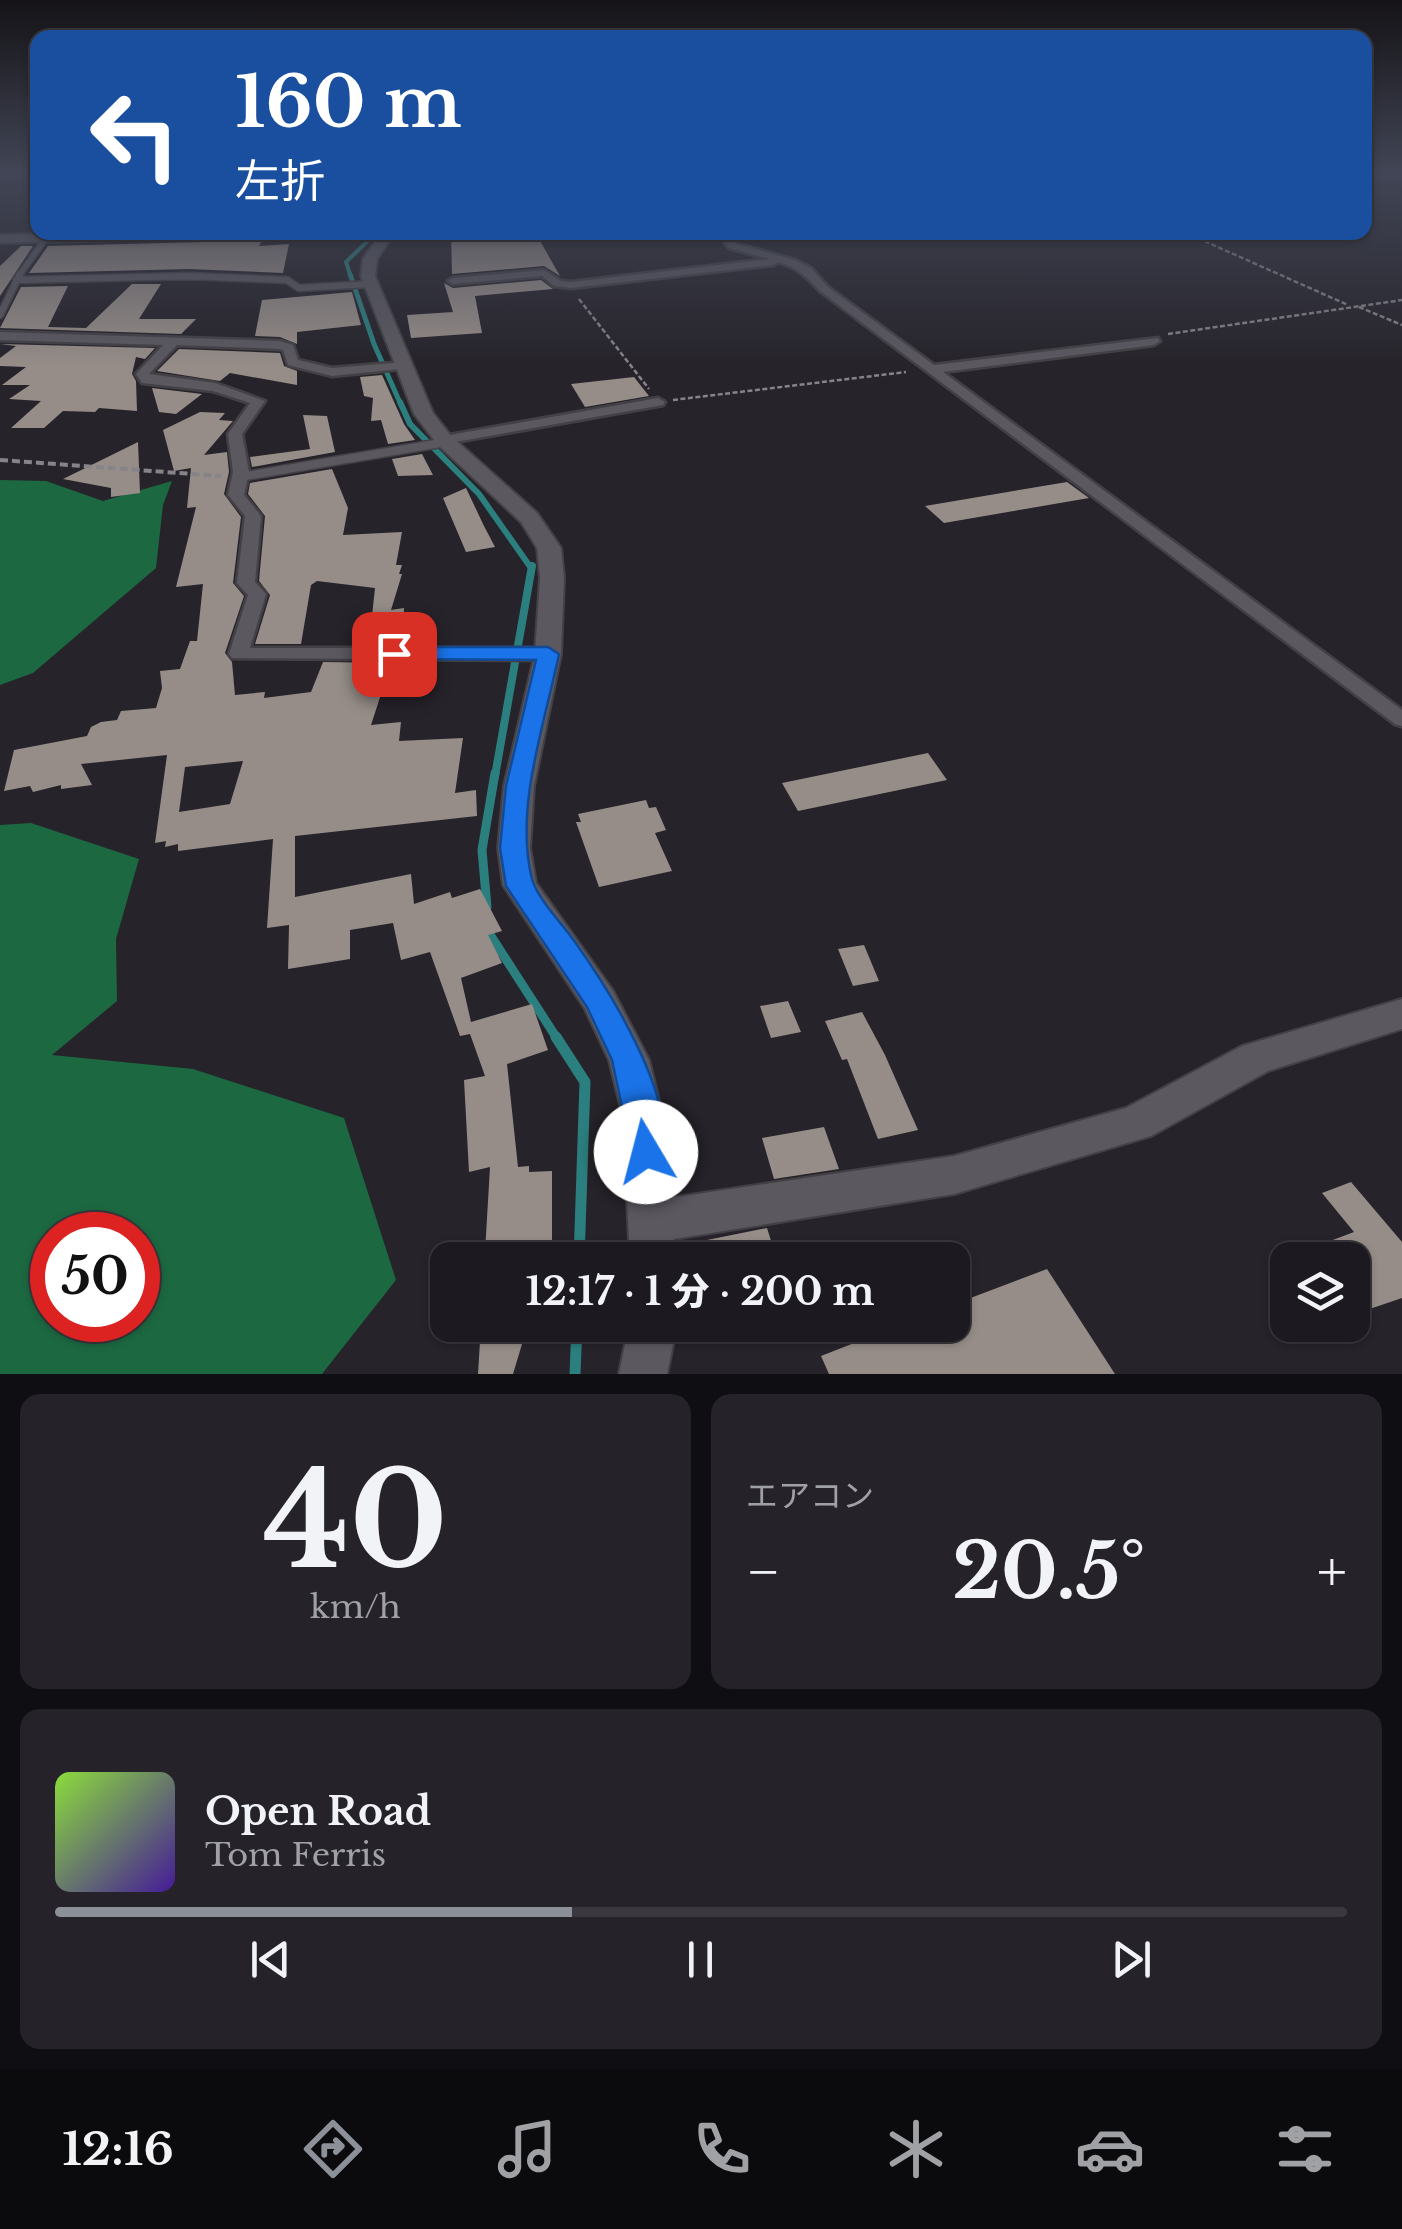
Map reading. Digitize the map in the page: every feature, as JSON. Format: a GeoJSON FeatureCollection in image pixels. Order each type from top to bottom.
{"type":"FeatureCollection","features":[{"type":"Feature","properties":{"kind":"main road"},"geometry":{"type":"LineString","coordinates":[[383,240],[370,260],[370,284],[424,414],[445,441],[529,518],[549,548],[552,578],[548,654],[519,786],[514,848],[520,886],[600,1000],[628,1060],[644,1117],[653,1240],[954,1175],[1136,1123],[1256,1058],[1402,1014]]}},
{"type":"Feature","properties":{"kind":"main road"},"geometry":{"type":"LineString","coordinates":[[643,1374],[650,1342]]}},
{"type":"Feature","properties":{"kind":"street"},"geometry":{"type":"LineString","coordinates":[[729,240],[733,246],[808,270],[824,289],[1402,720]]}},
{"type":"Feature","properties":{"kind":"street"},"geometry":{"type":"LineString","coordinates":[[453,281],[544,274],[558,284],[571,285],[785,261]]}},
{"type":"Feature","properties":{"kind":"street"},"geometry":{"type":"LineString","coordinates":[[0,336],[280,345],[289,348],[292,362],[332,372],[401,364]]}},
{"type":"Feature","properties":{"kind":"street"},"geometry":{"type":"LineString","coordinates":[[934,369],[1154,341]]}},
{"type":"Feature","properties":{"kind":"street"},"geometry":{"type":"LineString","coordinates":[[173,342],[142,374],[146,380],[215,387],[258,400],[235,434],[240,477],[236,495],[253,516],[246,583],[256,594],[239,654],[548,654]]}},
{"type":"Feature","properties":{"kind":"street"},"geometry":{"type":"LineString","coordinates":[[445,441],[658,402]]}},
{"type":"Feature","properties":{"kind":"lane"},"geometry":{"type":"LineString","coordinates":[[0,315],[16,280],[45,240]]}},
{"type":"Feature","properties":{"kind":"lane"},"geometry":{"type":"LineString","coordinates":[[16,280],[189,276],[287,280],[299,288],[370,284]]}},
{"type":"Feature","properties":{"kind":"lane"},"geometry":{"type":"LineString","coordinates":[[240,477],[445,441]]}},
{"type":"Feature","properties":{"kind":"path"},"geometry":{"type":"LineString","coordinates":[[1202,240],[1402,325]]}},
{"type":"Feature","properties":{"kind":"path"},"geometry":{"type":"LineString","coordinates":[[571,285],[588,313],[658,402],[934,369]]}},
{"type":"Feature","properties":{"kind":"path"},"geometry":{"type":"LineString","coordinates":[[1154,341],[1157,336],[1402,300]]}},
{"type":"Feature","properties":{"kind":"path"},"geometry":{"type":"LineString","coordinates":[[0,460],[240,477]]}},
{"type":"Feature","properties":{"kind":"green space"},"geometry":{"type":"Polygon","coordinates":[[[0,480],[46,481],[103,501],[172,481],[163,505],[156,568],[33,673],[0,685],[0,480]]]}},
{"type":"Feature","properties":{"kind":"green space"},"geometry":{"type":"Polygon","coordinates":[[[31,823],[139,859],[116,939],[117,1001],[52,1055],[193,1069],[344,1118],[396,1280],[322,1374],[0,1374],[0,825],[31,823]]]}},
{"type":"Feature","properties":{"kind":"building"},"geometry":{"type":"Polygon","coordinates":[[[451,240],[540,240],[560,276],[544,266],[452,274],[451,240]]]}},
{"type":"Feature","properties":{"kind":"building"},"geometry":{"type":"Polygon","coordinates":[[[262,241],[259,246],[289,244],[283,273],[189,269],[29,273],[48,246],[262,241]]]}},
{"type":"Feature","properties":{"kind":"building"},"geometry":{"type":"Polygon","coordinates":[[[21,246],[33,246],[0,296],[0,266],[21,246]]]}},
{"type":"Feature","properties":{"kind":"building"},"geometry":{"type":"Polygon","coordinates":[[[541,280],[553,289],[475,296],[482,333],[411,338],[407,315],[453,312],[444,283],[453,288],[541,280]]]}},
{"type":"Feature","properties":{"kind":"building"},"geometry":{"type":"Polygon","coordinates":[[[132,284],[161,284],[139,319],[196,319],[181,334],[0,328],[21,287],[68,286],[48,327],[86,328],[132,284]]]}},
{"type":"Feature","properties":{"kind":"building"},"geometry":{"type":"Polygon","coordinates":[[[352,292],[361,325],[297,332],[297,344],[280,337],[255,336],[262,300],[352,292]]]}},
{"type":"Feature","properties":{"kind":"building"},"geometry":{"type":"Polygon","coordinates":[[[0,344],[155,348],[145,359],[136,357],[132,374],[136,381],[137,411],[63,411],[44,428],[11,428],[41,401],[9,399],[30,385],[2,385],[26,367],[0,366],[0,358],[16,346],[0,344]]]}},
{"type":"Feature","properties":{"kind":"building"},"geometry":{"type":"Polygon","coordinates":[[[179,349],[280,353],[284,366],[297,371],[297,385],[230,373],[220,381],[157,371],[179,349]]]}},
{"type":"Feature","properties":{"kind":"building"},"geometry":{"type":"Polygon","coordinates":[[[382,375],[415,440],[388,444],[381,420],[371,421],[373,398],[364,396],[360,377],[382,375]]]}},
{"type":"Feature","properties":{"kind":"building"},"geometry":{"type":"Polygon","coordinates":[[[634,377],[649,396],[585,407],[571,384],[634,377]]]}},
{"type":"Feature","properties":{"kind":"building"},"geometry":{"type":"Polygon","coordinates":[[[152,388],[202,394],[176,414],[159,412],[152,388]]]}},
{"type":"Feature","properties":{"kind":"building"},"geometry":{"type":"Polygon","coordinates":[[[200,412],[225,413],[219,420],[233,421],[204,455],[227,452],[229,472],[224,494],[241,517],[233,583],[244,596],[225,653],[232,662],[235,695],[265,692],[264,698],[311,692],[323,662],[396,663],[390,679],[386,679],[371,725],[401,722],[399,741],[463,738],[455,793],[476,790],[477,816],[295,836],[295,897],[411,874],[414,904],[450,892],[452,898],[480,889],[502,931],[488,935],[502,963],[461,978],[471,1022],[532,1004],[548,1050],[507,1064],[518,1167],[529,1166],[529,1172],[552,1171],[552,1240],[486,1242],[490,1167],[469,1172],[464,1080],[485,1076],[470,1034],[460,1036],[430,952],[401,960],[393,923],[350,930],[350,959],[288,969],[289,925],[267,928],[273,839],[178,851],[178,844],[165,847],[166,841],[155,843],[167,755],[81,764],[92,785],[61,789],[61,785],[33,792],[30,786],[4,791],[14,750],[87,736],[91,727],[117,720],[121,711],[156,708],[162,688],[160,671],[180,669],[190,641],[197,641],[203,584],[176,587],[196,507],[187,508],[191,468],[174,471],[163,430],[200,412]],[[243,761],[185,767],[179,812],[230,804],[243,761]]]}},
{"type":"Feature","properties":{"kind":"building"},"geometry":{"type":"Polygon","coordinates":[[[303,415],[327,416],[335,452],[252,467],[250,457],[310,449],[303,415]]]}},
{"type":"Feature","properties":{"kind":"building"},"geometry":{"type":"Polygon","coordinates":[[[138,442],[140,493],[111,497],[111,488],[63,479],[138,442]]]}},
{"type":"Feature","properties":{"kind":"building"},"geometry":{"type":"Polygon","coordinates":[[[422,454],[433,475],[398,476],[392,459],[422,454]]]}},
{"type":"Feature","properties":{"kind":"building"},"geometry":{"type":"Polygon","coordinates":[[[332,469],[348,508],[343,535],[402,532],[396,565],[402,565],[402,574],[391,610],[404,608],[402,644],[369,644],[375,588],[317,581],[311,585],[301,644],[255,644],[270,595],[259,581],[265,516],[248,494],[250,483],[332,469]]]}},
{"type":"Feature","properties":{"kind":"building"},"geometry":{"type":"Polygon","coordinates":[[[1067,482],[1089,498],[944,523],[925,506],[1067,482]]]}},
{"type":"Feature","properties":{"kind":"building"},"geometry":{"type":"Polygon","coordinates":[[[466,488],[495,547],[466,552],[443,498],[466,488]]]}},
{"type":"Feature","properties":{"kind":"building"},"geometry":{"type":"Polygon","coordinates":[[[928,753],[947,780],[798,811],[782,783],[928,753]]]}},
{"type":"Feature","properties":{"kind":"building"},"geometry":{"type":"Polygon","coordinates":[[[646,800],[649,808],[656,807],[666,830],[655,833],[672,871],[599,887],[576,822],[581,822],[578,814],[646,800]]]}},
{"type":"Feature","properties":{"kind":"building"},"geometry":{"type":"Polygon","coordinates":[[[864,945],[879,981],[853,986],[838,949],[864,945]]]}},
{"type":"Feature","properties":{"kind":"building"},"geometry":{"type":"Polygon","coordinates":[[[788,1001],[801,1032],[771,1038],[760,1006],[788,1001]]]}},
{"type":"Feature","properties":{"kind":"building"},"geometry":{"type":"Polygon","coordinates":[[[862,1012],[918,1130],[878,1139],[847,1059],[842,1060],[825,1021],[862,1012]]]}},
{"type":"Feature","properties":{"kind":"building"},"geometry":{"type":"Polygon","coordinates":[[[824,1127],[839,1169],[774,1179],[762,1138],[824,1127]]]}},
{"type":"Feature","properties":{"kind":"building"},"geometry":{"type":"Polygon","coordinates":[[[1351,1182],[1402,1242],[1402,1298],[1370,1309],[1370,1242],[1327,1242],[1354,1232],[1322,1193],[1351,1182]]]}},
{"type":"Feature","properties":{"kind":"building"},"geometry":{"type":"Polygon","coordinates":[[[767,1228],[771,1242],[697,1242],[767,1228]]]}},
{"type":"Feature","properties":{"kind":"building"},"geometry":{"type":"Polygon","coordinates":[[[1047,1269],[1115,1374],[829,1374],[821,1356],[857,1342],[970,1342],[970,1298],[1047,1269]]]}},
{"type":"Feature","properties":{"kind":"building"},"geometry":{"type":"Polygon","coordinates":[[[480,1342],[523,1342],[513,1374],[478,1374],[480,1342]]]}},
{"type":"Feature","properties":{"kind":"waterway"},"geometry":{"type":"LineString","coordinates":[[350,274],[346,262],[369,240]]}},
{"type":"Feature","properties":{"kind":"waterway"},"geometry":{"type":"LineString","coordinates":[[350,274],[374,344],[401,405]]}},
{"type":"Feature","properties":{"kind":"waterway"},"geometry":{"type":"LineString","coordinates":[[400,402],[410,424],[479,494],[531,568]]}},
{"type":"Feature","properties":{"kind":"waterway"},"geometry":{"type":"LineString","coordinates":[[495,776],[532,566]]}},
{"type":"Feature","properties":{"kind":"waterway"},"geometry":{"type":"LineString","coordinates":[[487,907],[482,850],[495,773]]}},
{"type":"Feature","properties":{"kind":"waterway"},"geometry":{"type":"LineString","coordinates":[[489,926],[489,933],[558,1040]]}},
{"type":"Feature","properties":{"kind":"waterway"},"geometry":{"type":"LineString","coordinates":[[556,1037],[585,1082],[580,1242]]}},
{"type":"Feature","properties":{"kind":"waterway"},"geometry":{"type":"LineString","coordinates":[[575,1374],[576,1342]]}},
{"type":"Feature","properties":{"kind":"route"},"geometry":{"type":"LineString","coordinates":[[394,654],[548,654],[519,786],[514,848],[520,886],[600,1000],[628,1060],[644,1117],[646,1152]]}}]}
